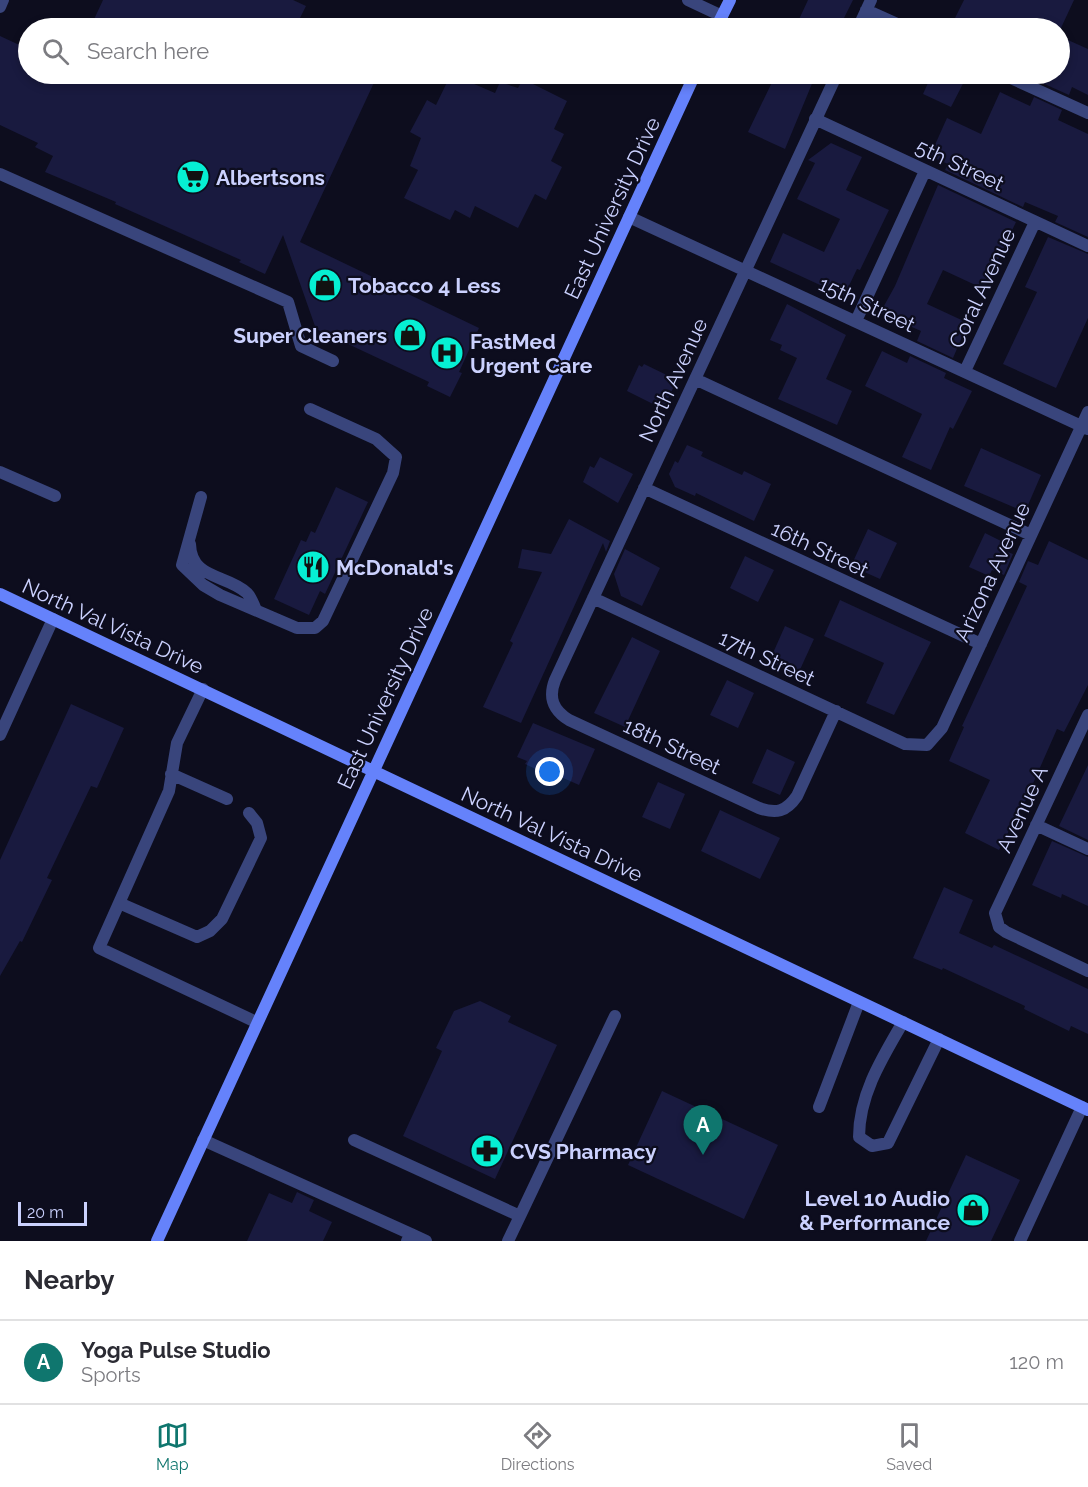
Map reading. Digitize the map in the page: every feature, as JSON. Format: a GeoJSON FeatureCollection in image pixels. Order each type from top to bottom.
{"type":"FeatureCollection","features":[{"type":"Feature","properties":{"kind":"main road"},"geometry":{"type":"LineString","coordinates":[[722,16],[730,0]]}},
{"type":"Feature","properties":{"kind":"main road","name":"East University Drive"},"geometry":{"type":"LineString","coordinates":[[159,1240],[256,1022],[691,84]]}},
{"type":"Feature","properties":{"kind":"main road","name":"North Val Vista Drive"},"geometry":{"type":"LineString","coordinates":[[0,594],[1085,1109]]}},
{"type":"Feature","properties":{"kind":"street"},"geometry":{"type":"LineString","coordinates":[[0,7],[3,0]]}},
{"type":"Feature","properties":{"kind":"street"},"geometry":{"type":"LineString","coordinates":[[688,0],[722,16]]}},
{"type":"Feature","properties":{"kind":"street"},"geometry":{"type":"LineString","coordinates":[[868,5],[889,18]]}},
{"type":"Feature","properties":{"kind":"street","name":"North Avenue"},"geometry":{"type":"LineString","coordinates":[[553,704],[551,696],[555,680],[832,84]]}},
{"type":"Feature","properties":{"kind":"street"},"geometry":{"type":"LineString","coordinates":[[1024,84],[1088,113]]}},
{"type":"Feature","properties":{"kind":"street","name":"5th Street"},"geometry":{"type":"LineString","coordinates":[[815,119],[1088,246]]}},
{"type":"Feature","properties":{"kind":"street"},"geometry":{"type":"LineString","coordinates":[[856,321],[925,171]]}},
{"type":"Feature","properties":{"kind":"street"},"geometry":{"type":"LineString","coordinates":[[0,174],[288,302],[300,346],[333,361]]}},
{"type":"Feature","properties":{"kind":"street","name":"15th Street"},"geometry":{"type":"LineString","coordinates":[[629,217],[1085,428]]}},
{"type":"Feature","properties":{"kind":"street","name":"Coral Avenue"},"geometry":{"type":"LineString","coordinates":[[965,371],[1035,222]]}},
{"type":"Feature","properties":{"kind":"street"},"geometry":{"type":"LineString","coordinates":[[695,379],[1031,535]]}},
{"type":"Feature","properties":{"kind":"street"},"geometry":{"type":"LineString","coordinates":[[201,497],[190,534],[191,557],[198,568],[248,594],[256,610],[297,628],[315,628],[323,621],[393,473],[396,457],[376,439],[310,409]]}},
{"type":"Feature","properties":{"kind":"street","name":"Arizona Avenue"},"geometry":{"type":"LineString","coordinates":[[927,745],[942,728],[1031,535],[1085,428],[1088,412]]}},
{"type":"Feature","properties":{"kind":"street"},"geometry":{"type":"LineString","coordinates":[[0,472],[56,496]]}},
{"type":"Feature","properties":{"kind":"street","name":"16th Street"},"geometry":{"type":"LineString","coordinates":[[644,488],[981,644]]}},
{"type":"Feature","properties":{"kind":"street","name":"17th Street"},"geometry":{"type":"LineString","coordinates":[[593,598],[905,744],[927,745]]}},
{"type":"Feature","properties":{"kind":"street"},"geometry":{"type":"LineString","coordinates":[[0,735],[53,619]]}},
{"type":"Feature","properties":{"kind":"street"},"geometry":{"type":"LineString","coordinates":[[203,689],[177,743],[169,791],[99,948],[256,1022]]}},
{"type":"Feature","properties":{"kind":"street","name":"18th Street"},"geometry":{"type":"LineString","coordinates":[[553,704],[563,716],[579,725],[759,808],[782,811],[797,796],[836,711]]}},
{"type":"Feature","properties":{"kind":"street","name":"Avenue A"},"geometry":{"type":"LineString","coordinates":[[1088,715],[998,906],[996,921],[1006,932],[1088,971]]}},
{"type":"Feature","properties":{"kind":"street"},"geometry":{"type":"LineString","coordinates":[[171,774],[227,799]]}},
{"type":"Feature","properties":{"kind":"street"},"geometry":{"type":"LineString","coordinates":[[119,903],[197,937],[210,931],[222,919],[261,838],[257,823],[249,813]]}},
{"type":"Feature","properties":{"kind":"street"},"geometry":{"type":"LineString","coordinates":[[1036,825],[1088,849]]}},
{"type":"Feature","properties":{"kind":"street"},"geometry":{"type":"LineString","coordinates":[[819,1107],[859,1002]]}},
{"type":"Feature","properties":{"kind":"street"},"geometry":{"type":"LineString","coordinates":[[508,1241],[615,1016]]}},
{"type":"Feature","properties":{"kind":"street"},"geometry":{"type":"LineString","coordinates":[[903,1022],[869,1085],[859,1116],[859,1137],[872,1146],[888,1143],[939,1039]]}},
{"type":"Feature","properties":{"kind":"street"},"geometry":{"type":"LineString","coordinates":[[1020,1241],[1085,1109]]}},
{"type":"Feature","properties":{"kind":"street"},"geometry":{"type":"LineString","coordinates":[[203,1140],[409,1237],[426,1241]]}},
{"type":"Feature","properties":{"kind":"street"},"geometry":{"type":"LineString","coordinates":[[354,1140],[520,1216]]}},
{"type":"Feature","properties":{"kind":"building"},"geometry":{"type":"Polygon","coordinates":[[[103,0],[293,0],[306,6],[300,18],[95,18],[103,0]]]}},
{"type":"Feature","properties":{"kind":"building"},"geometry":{"type":"Polygon","coordinates":[[[808,0],[853,0],[844,18],[800,18],[808,0]]]}},
{"type":"Feature","properties":{"kind":"building"},"geometry":{"type":"Polygon","coordinates":[[[964,0],[1074,0],[1066,18],[955,18],[964,0]]]}},
{"type":"Feature","properties":{"kind":"building","name":"Albertsons"},"geometry":{"type":"Polygon","coordinates":[[[0,36],[18,44],[18,84],[373,84],[300,242],[479,328],[450,397],[427,386],[429,382],[316,329],[283,235],[265,274],[239,262],[241,260],[115,204],[116,202],[45,172],[53,156],[35,147],[38,143],[0,125],[0,36]]]}},
{"type":"Feature","properties":{"kind":"building"},"geometry":{"type":"Polygon","coordinates":[[[1070,41],[1088,49],[1088,95],[1072,87],[1069,95],[1044,84],[1070,84],[1070,41]]]}},
{"type":"Feature","properties":{"kind":"building"},"geometry":{"type":"Polygon","coordinates":[[[446,84],[474,84],[495,93],[499,84],[518,88],[520,84],[533,84],[567,101],[554,129],[564,134],[551,161],[562,167],[546,200],[535,194],[518,228],[475,206],[470,218],[455,210],[450,220],[404,198],[418,170],[410,166],[421,138],[410,132],[427,100],[436,105],[446,84]]]}},
{"type":"Feature","properties":{"kind":"building"},"geometry":{"type":"Polygon","coordinates":[[[771,84],[812,84],[785,149],[748,132],[771,84]]]}},
{"type":"Feature","properties":{"kind":"building"},"geometry":{"type":"Polygon","coordinates":[[[928,84],[963,84],[951,107],[923,94],[928,84]]]}},
{"type":"Feature","properties":{"kind":"building"},"geometry":{"type":"Polygon","coordinates":[[[1000,92],[1030,106],[1034,97],[1062,110],[1058,120],[1088,134],[1088,237],[1055,222],[1058,216],[1025,202],[1023,207],[945,170],[948,164],[930,156],[947,118],[981,134],[1000,92]]]}},
{"type":"Feature","properties":{"kind":"building"},"geometry":{"type":"Polygon","coordinates":[[[831,143],[862,157],[846,190],[889,210],[860,270],[857,269],[844,296],[770,262],[783,233],[824,252],[840,219],[797,199],[815,163],[808,160],[831,143]]]}},
{"type":"Feature","properties":{"kind":"building"},"geometry":{"type":"Polygon","coordinates":[[[938,185],[1016,222],[984,289],[943,270],[927,304],[968,323],[953,358],[917,341],[921,331],[880,313],[895,286],[938,185]]]}},
{"type":"Feature","properties":{"kind":"building"},"geometry":{"type":"Polygon","coordinates":[[[1048,237],[1088,254],[1088,318],[1056,388],[1003,364],[1037,292],[1025,287],[1048,237]]]}},
{"type":"Feature","properties":{"kind":"building"},"geometry":{"type":"Polygon","coordinates":[[[787,304],[846,335],[826,379],[852,391],[837,425],[778,399],[797,358],[780,350],[782,345],[770,340],[787,304]]]}},
{"type":"Feature","properties":{"kind":"building"},"geometry":{"type":"Polygon","coordinates":[[[882,351],[907,363],[910,356],[946,373],[944,378],[972,391],[953,429],[950,427],[931,470],[902,457],[922,414],[865,386],[882,351]]]}},
{"type":"Feature","properties":{"kind":"building"},"geometry":{"type":"Polygon","coordinates":[[[644,364],[677,380],[663,409],[627,391],[639,365],[642,367],[644,364]]]}},
{"type":"Feature","properties":{"kind":"building"},"geometry":{"type":"Polygon","coordinates":[[[687,445],[703,452],[701,456],[742,475],[744,471],[771,484],[754,521],[696,493],[695,496],[675,487],[669,474],[675,461],[678,463],[687,445]]]}},
{"type":"Feature","properties":{"kind":"building"},"geometry":{"type":"Polygon","coordinates":[[[981,448],[1041,475],[1025,512],[964,486],[981,448]]]}},
{"type":"Feature","properties":{"kind":"building"},"geometry":{"type":"Polygon","coordinates":[[[600,457],[633,474],[618,503],[583,482],[590,466],[594,468],[600,457]]]}},
{"type":"Feature","properties":{"kind":"building","name":"McDonald's"},"geometry":{"type":"Polygon","coordinates":[[[336,487],[368,502],[325,594],[320,591],[309,615],[274,599],[301,540],[306,542],[311,531],[315,533],[336,487]]]}},
{"type":"Feature","properties":{"kind":"building"},"geometry":{"type":"Polygon","coordinates":[[[569,519],[610,541],[606,552],[603,543],[521,723],[483,707],[513,643],[510,641],[542,572],[518,568],[522,549],[551,554],[569,519]]]}},
{"type":"Feature","properties":{"kind":"building"},"geometry":{"type":"Polygon","coordinates":[[[868,529],[897,543],[880,579],[851,566],[868,529]]]}},
{"type":"Feature","properties":{"kind":"building"},"geometry":{"type":"Polygon","coordinates":[[[985,533],[1003,542],[1000,549],[1013,554],[1004,575],[992,570],[989,576],[969,567],[985,533]]]}},
{"type":"Feature","properties":{"kind":"building"},"geometry":{"type":"Polygon","coordinates":[[[1049,541],[1088,560],[1088,685],[1064,732],[1057,729],[1016,822],[1014,821],[999,850],[965,833],[990,780],[949,761],[964,727],[962,726],[1027,586],[1019,582],[1028,561],[1038,565],[1049,541]]]}},
{"type":"Feature","properties":{"kind":"building"},"geometry":{"type":"Polygon","coordinates":[[[625,549],[660,568],[642,606],[621,596],[614,574],[625,549]]]}},
{"type":"Feature","properties":{"kind":"building"},"geometry":{"type":"Polygon","coordinates":[[[745,556],[774,570],[758,602],[730,588],[745,556]]]}},
{"type":"Feature","properties":{"kind":"building"},"geometry":{"type":"Polygon","coordinates":[[[840,600],[931,642],[894,715],[866,703],[884,663],[824,636],[840,600]]]}},
{"type":"Feature","properties":{"kind":"building"},"geometry":{"type":"Polygon","coordinates":[[[785,626],[814,639],[798,674],[769,662],[785,626]]]}},
{"type":"Feature","properties":{"kind":"building"},"geometry":{"type":"Polygon","coordinates":[[[632,637],[660,651],[625,727],[594,713],[632,637]]]}},
{"type":"Feature","properties":{"kind":"building"},"geometry":{"type":"Polygon","coordinates":[[[727,680],[754,693],[738,728],[710,715],[727,680]]]}},
{"type":"Feature","properties":{"kind":"building"},"geometry":{"type":"Polygon","coordinates":[[[71,704],[124,728],[97,788],[91,786],[47,878],[52,880],[22,942],[20,941],[0,976],[0,860],[71,704]]]}},
{"type":"Feature","properties":{"kind":"building"},"geometry":{"type":"Polygon","coordinates":[[[533,723],[595,749],[579,785],[545,770],[544,773],[525,764],[527,761],[517,757],[533,723]]]}},
{"type":"Feature","properties":{"kind":"building"},"geometry":{"type":"Polygon","coordinates":[[[767,749],[795,762],[780,795],[752,783],[767,749]]]}},
{"type":"Feature","properties":{"kind":"building"},"geometry":{"type":"Polygon","coordinates":[[[1088,765],[1088,840],[1059,826],[1088,765]]]}},
{"type":"Feature","properties":{"kind":"building"},"geometry":{"type":"Polygon","coordinates":[[[658,782],[685,794],[670,829],[642,817],[658,782]]]}},
{"type":"Feature","properties":{"kind":"building"},"geometry":{"type":"Polygon","coordinates":[[[720,810],[780,838],[760,879],[701,851],[720,810]]]}},
{"type":"Feature","properties":{"kind":"building"},"geometry":{"type":"Polygon","coordinates":[[[1052,841],[1088,857],[1088,906],[1062,894],[1061,898],[1032,885],[1052,841]]]}},
{"type":"Feature","properties":{"kind":"building"},"geometry":{"type":"Polygon","coordinates":[[[944,887],[973,900],[959,933],[992,948],[994,945],[1088,989],[1088,1034],[1071,1026],[1069,1031],[1024,1009],[1025,1006],[943,968],[942,970],[913,958],[944,887]]]}},
{"type":"Feature","properties":{"kind":"building","name":"CVS Pharmacy"},"geometry":{"type":"Polygon","coordinates":[[[480,1001],[511,1016],[508,1022],[557,1045],[495,1179],[403,1136],[442,1051],[436,1048],[454,1011],[480,1001]]]}},
{"type":"Feature","properties":{"kind":"building"},"geometry":{"type":"Polygon","coordinates":[[[662,1091],[778,1145],[744,1219],[628,1165],[662,1091]]]}},
{"type":"Feature","properties":{"kind":"building","name":"Level 10 Audio & Performance"},"geometry":{"type":"Polygon","coordinates":[[[966,1155],[1020,1180],[991,1241],[926,1241],[966,1155]]]}},
{"type":"Feature","properties":{"kind":"building"},"geometry":{"type":"Polygon","coordinates":[[[297,1192],[314,1200],[309,1211],[332,1222],[323,1241],[247,1241],[269,1193],[292,1203],[297,1192]]]}},
{"type":"Feature","properties":{"kind":"place","name":"Albertsons"},"geometry":{"type":"Point","coordinates":[193,177]}},
{"type":"Feature","properties":{"kind":"place","name":"Tobacco 4 Less"},"geometry":{"type":"Point","coordinates":[325,285]}},
{"type":"Feature","properties":{"kind":"place","name":"Super Cleaners"},"geometry":{"type":"Point","coordinates":[410,335]}},
{"type":"Feature","properties":{"kind":"place","name":"FastMed Urgent Care"},"geometry":{"type":"Point","coordinates":[447,353]}},
{"type":"Feature","properties":{"kind":"place","name":"McDonald's"},"geometry":{"type":"Point","coordinates":[313,567]}},
{"type":"Feature","properties":{"kind":"place","name":"CVS Pharmacy"},"geometry":{"type":"Point","coordinates":[487,1151]}},
{"type":"Feature","properties":{"kind":"place","name":"Yoga Pulse Studio"},"geometry":{"type":"Point","coordinates":[703,1155]}},
{"type":"Feature","properties":{"kind":"place","name":"Level 10 Audio & Performance"},"geometry":{"type":"Point","coordinates":[973,1210]}}]}
